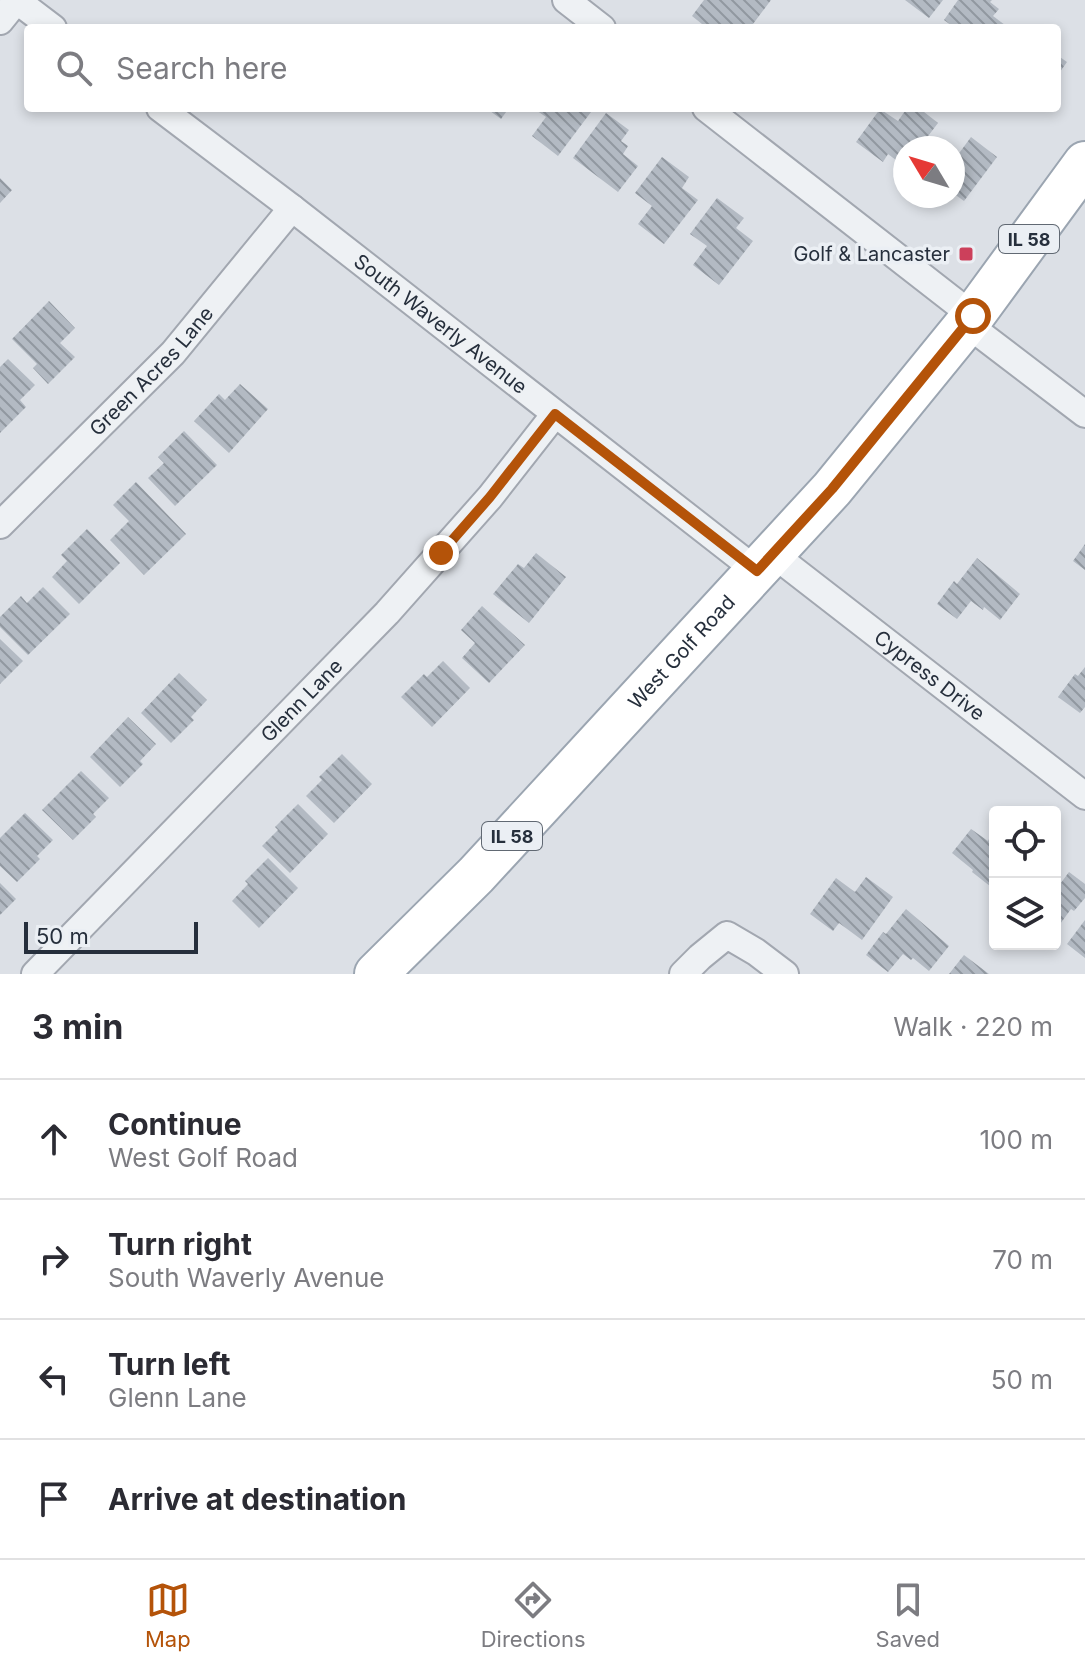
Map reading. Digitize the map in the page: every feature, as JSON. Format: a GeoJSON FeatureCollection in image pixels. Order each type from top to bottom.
{"type":"FeatureCollection","features":[{"type":"Feature","properties":{"kind":"main road","name":"West Golf Road"},"geometry":{"type":"LineString","coordinates":[[376,974],[476,875],[832,489],[970,320],[1085,163]]}},
{"type":"Feature","properties":{"kind":"street"},"geometry":{"type":"LineString","coordinates":[[0,21],[17,0],[48,24]]}},
{"type":"Feature","properties":{"kind":"street"},"geometry":{"type":"LineString","coordinates":[[566,0],[597,24]]}},
{"type":"Feature","properties":{"kind":"street","name":"South Waverly Avenue"},"geometry":{"type":"LineString","coordinates":[[165,112],[555,414],[765,563]]}},
{"type":"Feature","properties":{"kind":"street"},"geometry":{"type":"LineString","coordinates":[[711,112],[1085,414]]}},
{"type":"Feature","properties":{"kind":"street","name":"Green Acres Lane"},"geometry":{"type":"LineString","coordinates":[[0,525],[173,353],[292,208]]}},
{"type":"Feature","properties":{"kind":"street","name":"Glenn Lane"},"geometry":{"type":"LineString","coordinates":[[35,974],[387,613],[490,497],[555,414]]}},
{"type":"Feature","properties":{"kind":"street","name":"Cypress Drive"},"geometry":{"type":"LineString","coordinates":[[765,563],[1085,796]]}},
{"type":"Feature","properties":{"kind":"street"},"geometry":{"type":"LineString","coordinates":[[683,974],[727,935],[785,974]]}},
{"type":"Feature","properties":{"kind":"building"},"geometry":{"type":"Polygon","coordinates":[[[704,0],[771,0],[753,24],[702,24],[692,16],[704,0]]]}},
{"type":"Feature","properties":{"kind":"building"},"geometry":{"type":"Polygon","coordinates":[[[905,0],[943,0],[929,18],[905,0]]]}},
{"type":"Feature","properties":{"kind":"building"},"geometry":{"type":"Polygon","coordinates":[[[958,0],[992,0],[990,2],[999,9],[993,16],[1004,24],[950,24],[944,20],[958,0]]]}},
{"type":"Feature","properties":{"kind":"building"},"geometry":{"type":"Polygon","coordinates":[[[491,112],[506,112],[501,119],[491,112]]]}},
{"type":"Feature","properties":{"kind":"building"},"geometry":{"type":"Polygon","coordinates":[[[539,112],[591,112],[558,156],[532,136],[546,117],[539,112]]]}},
{"type":"Feature","properties":{"kind":"building"},"geometry":{"type":"Polygon","coordinates":[[[878,112],[884,112],[898,121],[904,112],[924,112],[938,123],[928,136],[893,136],[893,158],[888,154],[883,162],[856,142],[878,112]]]}},
{"type":"Feature","properties":{"kind":"building"},"geometry":{"type":"Polygon","coordinates":[[[606,113],[629,130],[621,141],[628,146],[623,154],[638,166],[618,192],[573,158],[606,113]]]}},
{"type":"Feature","properties":{"kind":"building"},"geometry":{"type":"Polygon","coordinates":[[[971,137],[997,157],[965,200],[965,145],[971,137]]]}},
{"type":"Feature","properties":{"kind":"building"},"geometry":{"type":"Polygon","coordinates":[[[662,157],[689,177],[682,188],[698,200],[664,244],[638,224],[652,206],[635,193],[662,157]]]}},
{"type":"Feature","properties":{"kind":"building"},"geometry":{"type":"Polygon","coordinates":[[[0,178],[12,190],[0,203],[0,178]]]}},
{"type":"Feature","properties":{"kind":"building"},"geometry":{"type":"Polygon","coordinates":[[[717,198],[744,218],[736,228],[753,241],[719,285],[693,265],[707,246],[690,234],[717,198]]]}},
{"type":"Feature","properties":{"kind":"building"},"geometry":{"type":"Polygon","coordinates":[[[49,301],[75,328],[60,343],[75,357],[48,384],[33,368],[37,364],[12,339],[49,301]]]}},
{"type":"Feature","properties":{"kind":"building"},"geometry":{"type":"Polygon","coordinates":[[[8,359],[35,385],[20,400],[26,407],[0,433],[0,367],[8,359]]]}},
{"type":"Feature","properties":{"kind":"building"},"geometry":{"type":"Polygon","coordinates":[[[240,384],[268,409],[229,453],[194,421],[219,394],[225,400],[240,384]]]}},
{"type":"Feature","properties":{"kind":"building"},"geometry":{"type":"Polygon","coordinates":[[[184,431],[217,465],[175,506],[148,478],[164,463],[158,457],[184,431]]]}},
{"type":"Feature","properties":{"kind":"building"},"geometry":{"type":"Polygon","coordinates":[[[136,482],[186,534],[144,575],[110,540],[129,521],[113,505],[136,482]]]}},
{"type":"Feature","properties":{"kind":"building"},"geometry":{"type":"Polygon","coordinates":[[[87,529],[120,563],[79,604],[52,577],[67,561],[61,555],[87,529]]]}},
{"type":"Feature","properties":{"kind":"building"},"geometry":{"type":"Polygon","coordinates":[[[1085,544],[1085,570],[1073,561],[1085,544]]]}},
{"type":"Feature","properties":{"kind":"building"},"geometry":{"type":"Polygon","coordinates":[[[536,553],[566,577],[529,623],[493,594],[518,564],[524,568],[536,553]]]}},
{"type":"Feature","properties":{"kind":"building"},"geometry":{"type":"Polygon","coordinates":[[[977,558],[1020,594],[1000,620],[971,601],[957,619],[937,604],[977,558]]]}},
{"type":"Feature","properties":{"kind":"building"},"geometry":{"type":"Polygon","coordinates":[[[43,587],[70,614],[28,655],[0,627],[0,617],[21,596],[27,603],[43,587]]]}},
{"type":"Feature","properties":{"kind":"building"},"geometry":{"type":"Polygon","coordinates":[[[482,606],[525,645],[489,683],[462,658],[475,643],[461,630],[482,606]]]}},
{"type":"Feature","properties":{"kind":"building"},"geometry":{"type":"Polygon","coordinates":[[[0,639],[23,661],[0,684],[0,639]]]}},
{"type":"Feature","properties":{"kind":"building"},"geometry":{"type":"Polygon","coordinates":[[[443,661],[470,688],[432,727],[401,697],[424,674],[427,677],[443,661]]]}},
{"type":"Feature","properties":{"kind":"building"},"geometry":{"type":"Polygon","coordinates":[[[1085,667],[1085,707],[1080,713],[1058,697],[1075,674],[1078,676],[1085,667]]]}},
{"type":"Feature","properties":{"kind":"building"},"geometry":{"type":"Polygon","coordinates":[[[179,673],[207,700],[191,717],[194,720],[171,743],[141,713],[179,673]]]}},
{"type":"Feature","properties":{"kind":"building"},"geometry":{"type":"Polygon","coordinates":[[[128,717],[156,744],[140,761],[143,764],[120,787],[90,757],[128,717]]]}},
{"type":"Feature","properties":{"kind":"building"},"geometry":{"type":"Polygon","coordinates":[[[342,754],[372,784],[334,823],[306,796],[322,780],[319,777],[342,754]]]}},
{"type":"Feature","properties":{"kind":"building"},"geometry":{"type":"Polygon","coordinates":[[[81,771],[109,798],[93,814],[96,817],[73,840],[42,810],[81,771]]]}},
{"type":"Feature","properties":{"kind":"building"},"geometry":{"type":"Polygon","coordinates":[[[298,804],[328,834],[290,873],[262,846],[278,830],[275,827],[298,804]]]}},
{"type":"Feature","properties":{"kind":"building"},"geometry":{"type":"Polygon","coordinates":[[[25,813],[53,840],[37,856],[40,859],[17,882],[0,866],[0,838],[25,813]]]}},
{"type":"Feature","properties":{"kind":"building"},"geometry":{"type":"Polygon","coordinates":[[[971,829],[989,839],[989,885],[972,872],[952,853],[971,829]]]}},
{"type":"Feature","properties":{"kind":"building"},"geometry":{"type":"Polygon","coordinates":[[[268,858],[298,888],[259,928],[232,901],[248,884],[245,881],[268,858]]]}},
{"type":"Feature","properties":{"kind":"building"},"geometry":{"type":"Polygon","coordinates":[[[1069,872],[1085,884],[1085,898],[1061,923],[1061,883],[1069,872]]]}},
{"type":"Feature","properties":{"kind":"building"},"geometry":{"type":"Polygon","coordinates":[[[866,877],[893,897],[862,940],[839,923],[833,931],[810,914],[836,878],[855,892],[866,877]]]}},
{"type":"Feature","properties":{"kind":"building"},"geometry":{"type":"Polygon","coordinates":[[[0,883],[16,899],[0,915],[0,883]]]}},
{"type":"Feature","properties":{"kind":"building"},"geometry":{"type":"Polygon","coordinates":[[[906,909],[949,946],[929,971],[903,954],[888,972],[866,955],[906,909]]]}},
{"type":"Feature","properties":{"kind":"building"},"geometry":{"type":"Polygon","coordinates":[[[1085,920],[1085,958],[1067,944],[1085,920]]]}},
{"type":"Feature","properties":{"kind":"building"},"geometry":{"type":"Polygon","coordinates":[[[964,955],[989,974],[949,974],[964,955]]]}},
{"type":"Feature","properties":{"kind":"place","name":"Golf & Lancaster"},"geometry":{"type":"Point","coordinates":[966,254]}},
{"type":"Feature","properties":{"kind":"route"},"geometry":{"type":"LineString","coordinates":[[441,553],[555,414],[757,571],[832,489],[973,316]]}}]}
